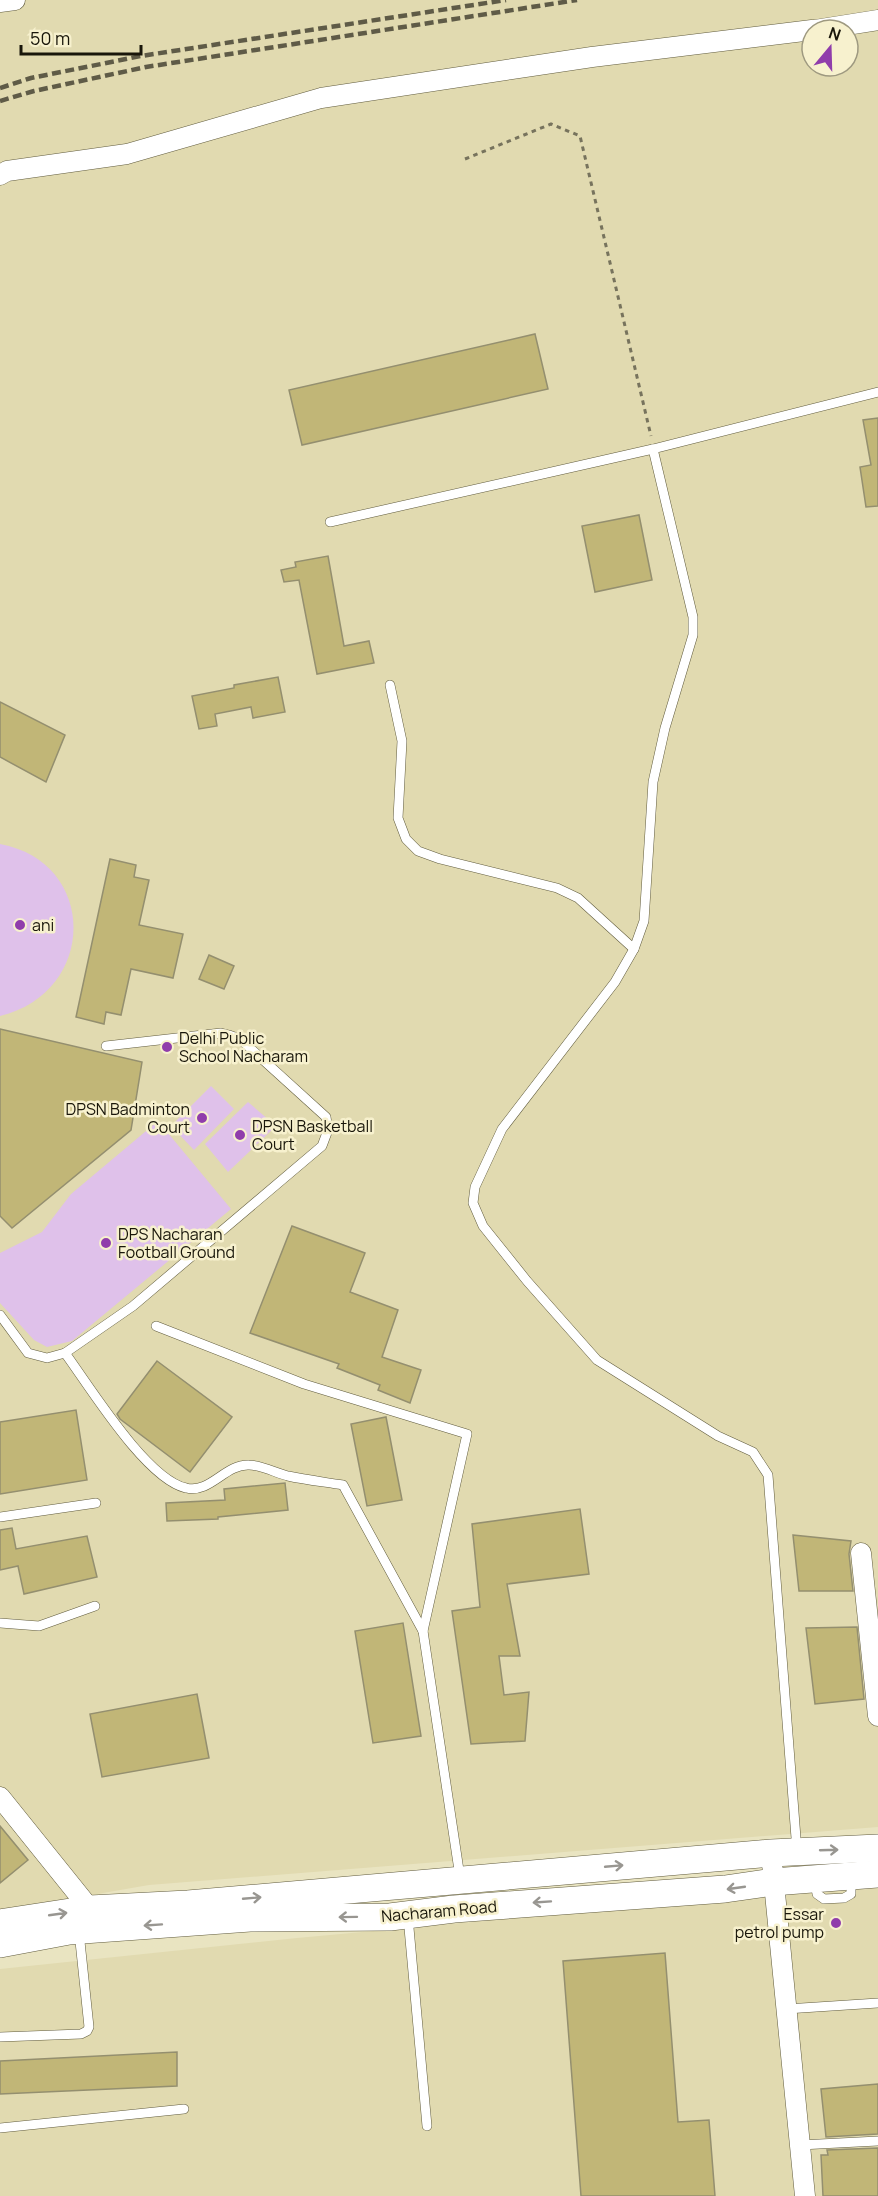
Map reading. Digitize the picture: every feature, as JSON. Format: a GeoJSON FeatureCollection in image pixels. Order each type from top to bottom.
{"type":"FeatureCollection","features":[{"type":"Feature","properties":{"kind":"main road","name":"Nacharam Road"},"geometry":{"type":"LineString","coordinates":[[0,1944],[87,1923],[188,1904],[784,1852],[878,1848]]}},
{"type":"Feature","properties":{"kind":"main road","name":"Nacharam Road"},"geometry":{"type":"LineString","coordinates":[[0,1923],[390,1917],[454,1909],[725,1889],[773,1882],[878,1874]]}},
{"type":"Feature","properties":{"kind":"street"},"geometry":{"type":"LineString","coordinates":[[0,2],[15,0]]}},
{"type":"Feature","properties":{"kind":"street"},"geometry":{"type":"LineString","coordinates":[[860,23],[878,20]]}},
{"type":"Feature","properties":{"kind":"street"},"geometry":{"type":"LineString","coordinates":[[0,175],[7,171],[127,154],[321,98],[592,57],[800,32]]}},
{"type":"Feature","properties":{"kind":"street"},"geometry":{"type":"LineString","coordinates":[[861,1553],[878,1716]]}},
{"type":"Feature","properties":{"kind":"street"},"geometry":{"type":"LineString","coordinates":[[0,1797],[87,1923]]}},
{"type":"Feature","properties":{"kind":"street"},"geometry":{"type":"LineString","coordinates":[[784,1852],[773,1882],[805,2196]]}},
{"type":"Feature","properties":{"kind":"lane"},"geometry":{"type":"LineString","coordinates":[[330,522],[654,448],[878,392]]}},
{"type":"Feature","properties":{"kind":"lane"},"geometry":{"type":"LineString","coordinates":[[654,448],[693,617],[693,635],[665,728],[653,782],[644,921],[634,949],[615,982],[502,1129],[475,1186],[473,1203],[483,1226],[527,1281],[597,1360],[718,1436],[753,1452],[768,1475],[784,1852]]}},
{"type":"Feature","properties":{"kind":"lane"},"geometry":{"type":"LineString","coordinates":[[390,685],[402,741],[398,818],[406,838],[418,851],[557,888],[578,898],[634,949]]}},
{"type":"Feature","properties":{"kind":"lane"},"geometry":{"type":"LineString","coordinates":[[0,1315],[28,1353],[47,1358],[65,1353],[134,1306],[322,1146],[328,1130],[326,1117],[240,1039],[221,1033],[106,1046]]}},
{"type":"Feature","properties":{"kind":"lane"},"geometry":{"type":"LineString","coordinates":[[156,1326],[304,1384],[467,1434],[423,1631]]}},
{"type":"Feature","properties":{"kind":"lane"},"geometry":{"type":"LineString","coordinates":[[65,1353],[140,1455],[160,1475],[186,1488],[204,1487],[224,1472],[248,1464],[288,1476],[343,1485],[423,1631],[460,1879]]}},
{"type":"Feature","properties":{"kind":"lane"},"geometry":{"type":"LineString","coordinates":[[0,1517],[96,1503]]}},
{"type":"Feature","properties":{"kind":"lane"},"geometry":{"type":"LineString","coordinates":[[0,1623],[39,1626],[95,1606]]}},
{"type":"Feature","properties":{"kind":"lane"},"geometry":{"type":"LineString","coordinates":[[407,1915],[427,2126]]}},
{"type":"Feature","properties":{"kind":"lane"},"geometry":{"type":"LineString","coordinates":[[0,2037],[81,2034],[87,2031],[89,2027],[87,1923]]}},
{"type":"Feature","properties":{"kind":"lane"},"geometry":{"type":"LineString","coordinates":[[786,2009],[878,2003]]}},
{"type":"Feature","properties":{"kind":"lane"},"geometry":{"type":"LineString","coordinates":[[0,2128],[184,2109]]}},
{"type":"Feature","properties":{"kind":"lane"},"geometry":{"type":"LineString","coordinates":[[800,2145],[878,2141]]}},
{"type":"Feature","properties":{"kind":"path"},"geometry":{"type":"LineString","coordinates":[[465,159],[551,124],[580,136],[654,448]]}},
{"type":"Feature","properties":{"kind":"shaded area"},"geometry":{"type":"Polygon","coordinates":[[[0,0],[878,0],[878,1827],[149,1885],[0,1911],[0,0]]]}},
{"type":"Feature","properties":{"kind":"shaded area"},"geometry":{"type":"Polygon","coordinates":[[[0,844],[32,856],[55,875],[69,900],[74,928],[69,956],[55,982],[32,1002],[0,1016],[0,844]]]}},
{"type":"Feature","properties":{"kind":"shaded area","name":"DPSN Badminton Court"},"geometry":{"type":"Polygon","coordinates":[[[211,1086],[234,1109],[194,1150],[171,1126],[211,1086]]]}},
{"type":"Feature","properties":{"kind":"shaded area","name":"DPSN Basketball Court"},"geometry":{"type":"Polygon","coordinates":[[[248,1102],[276,1126],[228,1172],[205,1144],[248,1102]]]}},
{"type":"Feature","properties":{"kind":"shaded area","name":"DPS Nacharan Football Ground"},"geometry":{"type":"Polygon","coordinates":[[[158,1121],[231,1209],[72,1341],[47,1347],[34,1340],[0,1303],[0,1253],[42,1232],[71,1194],[158,1121]]]}},
{"type":"Feature","properties":{"kind":"shaded area"},"geometry":{"type":"Polygon","coordinates":[[[878,1885],[878,2196],[0,2196],[0,1969],[297,1938],[878,1885]]]}},
{"type":"Feature","properties":{"kind":"building"},"geometry":{"type":"Polygon","coordinates":[[[535,334],[548,389],[302,445],[289,390],[535,334]]]}},
{"type":"Feature","properties":{"kind":"building"},"geometry":{"type":"Polygon","coordinates":[[[878,418],[878,506],[866,507],[860,467],[871,465],[863,420],[878,418]]]}},
{"type":"Feature","properties":{"kind":"building"},"geometry":{"type":"Polygon","coordinates":[[[639,515],[652,580],[595,592],[582,526],[639,515]]]}},
{"type":"Feature","properties":{"kind":"building"},"geometry":{"type":"Polygon","coordinates":[[[328,556],[344,646],[369,641],[374,663],[317,674],[299,580],[284,582],[281,570],[296,567],[295,562],[328,556]]]}},
{"type":"Feature","properties":{"kind":"building"},"geometry":{"type":"Polygon","coordinates":[[[278,677],[285,712],[253,718],[251,707],[215,714],[217,726],[199,729],[192,696],[278,677]]]}},
{"type":"Feature","properties":{"kind":"building"},"geometry":{"type":"Polygon","coordinates":[[[0,702],[65,735],[46,782],[0,757],[0,702]]]}},
{"type":"Feature","properties":{"kind":"building"},"geometry":{"type":"Polygon","coordinates":[[[110,859],[136,865],[134,877],[149,880],[139,925],[183,934],[173,978],[131,969],[121,1015],[106,1012],[104,1024],[76,1017],[110,859]]]}},
{"type":"Feature","properties":{"kind":"building"},"geometry":{"type":"Polygon","coordinates":[[[209,955],[234,966],[224,989],[199,979],[209,955]]]}},
{"type":"Feature","properties":{"kind":"building"},"geometry":{"type":"Polygon","coordinates":[[[0,1029],[142,1062],[131,1130],[12,1228],[0,1216],[0,1029]]]}},
{"type":"Feature","properties":{"kind":"building"},"geometry":{"type":"Polygon","coordinates":[[[292,1226],[365,1253],[350,1292],[398,1310],[382,1357],[421,1370],[410,1403],[378,1390],[380,1385],[337,1368],[339,1364],[250,1333],[292,1226]]]}},
{"type":"Feature","properties":{"kind":"building"},"geometry":{"type":"Polygon","coordinates":[[[157,1361],[232,1417],[190,1472],[120,1419],[117,1414],[157,1361]]]}},
{"type":"Feature","properties":{"kind":"building"},"geometry":{"type":"Polygon","coordinates":[[[76,1410],[87,1480],[0,1494],[0,1422],[76,1410]]]}},
{"type":"Feature","properties":{"kind":"building"},"geometry":{"type":"Polygon","coordinates":[[[386,1417],[402,1500],[367,1506],[351,1424],[386,1417]]]}},
{"type":"Feature","properties":{"kind":"building"},"geometry":{"type":"Polygon","coordinates":[[[285,1483],[288,1510],[218,1517],[218,1519],[167,1521],[166,1503],[225,1500],[224,1489],[285,1483]]]}},
{"type":"Feature","properties":{"kind":"building"},"geometry":{"type":"Polygon","coordinates":[[[580,1509],[589,1574],[507,1584],[520,1656],[499,1656],[504,1695],[529,1692],[525,1741],[471,1744],[452,1611],[480,1607],[472,1524],[580,1509]]]}},
{"type":"Feature","properties":{"kind":"building"},"geometry":{"type":"Polygon","coordinates":[[[12,1528],[16,1549],[87,1536],[97,1577],[24,1594],[18,1566],[0,1570],[0,1530],[12,1528]]]}},
{"type":"Feature","properties":{"kind":"building"},"geometry":{"type":"Polygon","coordinates":[[[793,1535],[851,1541],[849,1554],[853,1591],[799,1591],[793,1535]]]}},
{"type":"Feature","properties":{"kind":"building"},"geometry":{"type":"Polygon","coordinates":[[[403,1623],[421,1736],[373,1743],[355,1631],[403,1623]]]}},
{"type":"Feature","properties":{"kind":"building"},"geometry":{"type":"Polygon","coordinates":[[[857,1627],[864,1699],[815,1704],[806,1628],[857,1627]]]}},
{"type":"Feature","properties":{"kind":"building"},"geometry":{"type":"Polygon","coordinates":[[[197,1694],[209,1758],[102,1777],[90,1714],[197,1694]]]}},
{"type":"Feature","properties":{"kind":"building"},"geometry":{"type":"Polygon","coordinates":[[[0,1826],[28,1860],[0,1883],[0,1826]]]}},
{"type":"Feature","properties":{"kind":"building"},"geometry":{"type":"Polygon","coordinates":[[[665,1953],[678,2122],[709,2120],[715,2196],[581,2196],[563,1961],[665,1953]]]}},
{"type":"Feature","properties":{"kind":"building"},"geometry":{"type":"Polygon","coordinates":[[[177,2052],[177,2086],[0,2094],[0,2061],[177,2052]]]}},
{"type":"Feature","properties":{"kind":"building"},"geometry":{"type":"Polygon","coordinates":[[[878,2084],[878,2134],[826,2137],[821,2089],[878,2084]]]}},
{"type":"Feature","properties":{"kind":"building"},"geometry":{"type":"Polygon","coordinates":[[[878,2148],[878,2196],[823,2196],[821,2155],[828,2155],[827,2150],[878,2148]]]}},
{"type":"Feature","properties":{"kind":"railway"},"geometry":{"type":"LineString","coordinates":[[0,88],[31,78],[141,56],[506,0]]}},
{"type":"Feature","properties":{"kind":"railway"},"geometry":{"type":"LineString","coordinates":[[0,101],[34,91],[146,67],[577,0]]}},
{"type":"Feature","properties":{"kind":"place","name":"ani"},"geometry":{"type":"Point","coordinates":[20,925]}},
{"type":"Feature","properties":{"kind":"place","name":"Delhi Public School Nacharam"},"geometry":{"type":"Point","coordinates":[167,1047]}},
{"type":"Feature","properties":{"kind":"place","name":"DPSN Badminton Court"},"geometry":{"type":"Point","coordinates":[202,1118]}},
{"type":"Feature","properties":{"kind":"place","name":"DPSN Basketball Court"},"geometry":{"type":"Point","coordinates":[240,1135]}},
{"type":"Feature","properties":{"kind":"place","name":"DPS Nacharan Football Ground"},"geometry":{"type":"Point","coordinates":[106,1243]}},
{"type":"Feature","properties":{"kind":"place","name":"Essar petrol pump"},"geometry":{"type":"Point","coordinates":[836,1923]}}]}
